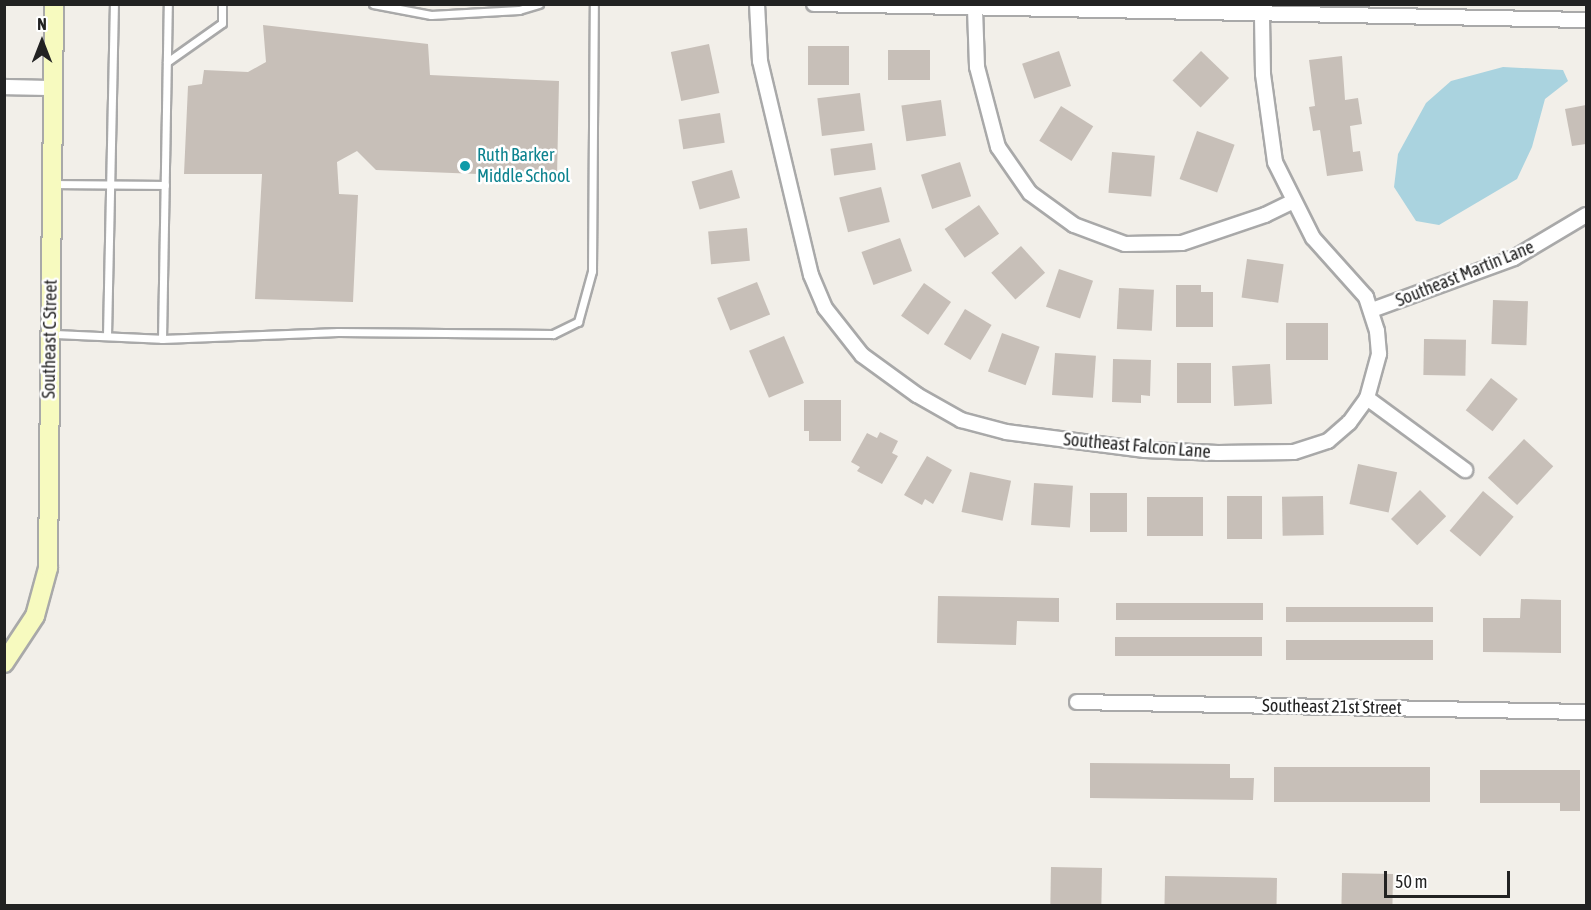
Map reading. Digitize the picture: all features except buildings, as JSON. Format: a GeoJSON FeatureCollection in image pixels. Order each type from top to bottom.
{"type":"FeatureCollection","features":[{"type":"Feature","properties":{"kind":"street","name":"Southeast C Street"},"geometry":{"type":"LineString","coordinates":[[4,663],[35,616],[48,568],[54,4]]}},
{"type":"Feature","properties":{"kind":"street","name":"Southeast Falcon Lane"},"geometry":{"type":"LineString","coordinates":[[757,4],[760,61],[811,275],[841,332],[876,366],[917,395],[961,420],[1006,432],[1145,450],[1218,453],[1294,452],[1328,441],[1349,423],[1367,398],[1379,354],[1372,310],[1350,278],[1313,238],[1275,162],[1263,74],[1262,14]]}},
{"type":"Feature","properties":{"kind":"street"},"geometry":{"type":"LineString","coordinates":[[814,4],[1262,14],[1439,11],[1587,20]]}},
{"type":"Feature","properties":{"kind":"street"},"geometry":{"type":"LineString","coordinates":[[975,9],[978,66],[998,147],[1030,193],[1074,225],[1125,244],[1182,243],[1265,215],[1294,201]]}},
{"type":"Feature","properties":{"kind":"street"},"geometry":{"type":"LineString","coordinates":[[4,87],[53,87]]}},
{"type":"Feature","properties":{"kind":"street","name":"Southeast Martin Lane"},"geometry":{"type":"LineString","coordinates":[[1372,310],[1514,258],[1587,215]]}},
{"type":"Feature","properties":{"kind":"street"},"geometry":{"type":"LineString","coordinates":[[1367,398],[1465,470]]}},
{"type":"Feature","properties":{"kind":"street","name":"Southeast 21st Street"},"geometry":{"type":"LineString","coordinates":[[1077,702],[1587,712]]}},
{"type":"Feature","properties":{"kind":"lane"},"geometry":{"type":"LineString","coordinates":[[107,336],[114,4]]}},
{"type":"Feature","properties":{"kind":"lane"},"geometry":{"type":"LineString","coordinates":[[162,339],[168,4]]}},
{"type":"Feature","properties":{"kind":"lane"},"geometry":{"type":"LineString","coordinates":[[167,62],[222,22],[222,4]]}},
{"type":"Feature","properties":{"kind":"lane"},"geometry":{"type":"LineString","coordinates":[[373,4],[431,15],[519,10],[539,4]]}},
{"type":"Feature","properties":{"kind":"lane"},"geometry":{"type":"LineString","coordinates":[[50,334],[162,339],[338,332],[553,334],[578,322],[592,271],[594,4]]}},
{"type":"Feature","properties":{"kind":"lane"},"geometry":{"type":"LineString","coordinates":[[52,184],[165,185]]}},
{"type":"Feature","properties":{"kind":"water"},"geometry":{"type":"Polygon","coordinates":[[[1503,67],[1563,70],[1568,81],[1545,99],[1532,147],[1517,179],[1439,225],[1416,221],[1394,187],[1398,154],[1426,103],[1451,81],[1503,67]]]}},
{"type":"Feature","properties":{"kind":"place","name":"Ruth Barker Middle School"},"geometry":{"type":"Point","coordinates":[465,166]}}]}
